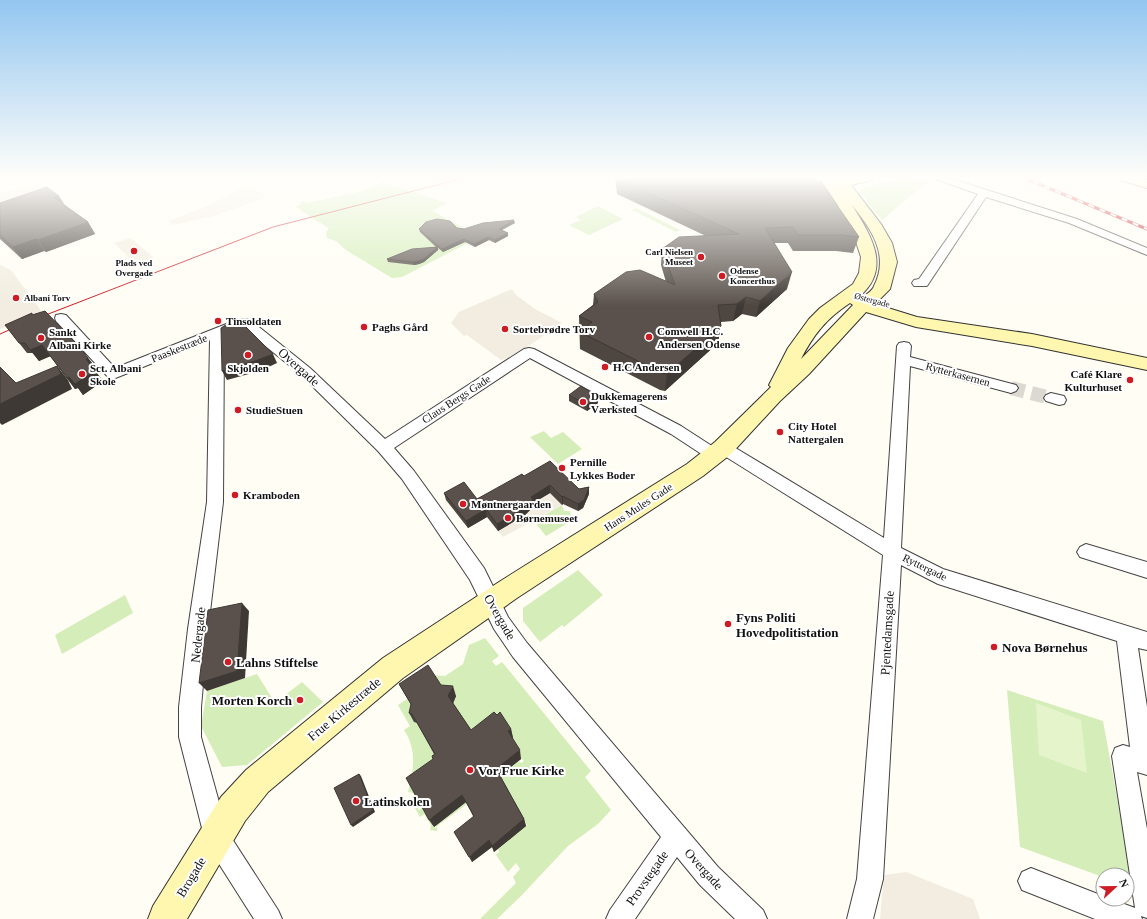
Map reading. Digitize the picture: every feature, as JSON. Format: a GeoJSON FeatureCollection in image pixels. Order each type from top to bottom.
{"type":"FeatureCollection","features":[{"type":"Feature","properties":{"kind":"street"},"geometry":{"type":"LineString","coordinates":[[855,220],[874,242],[878,256],[878,271],[864,299]]}},
{"type":"Feature","properties":{"kind":"street","name":"Hans Mules Gade"},"geometry":{"type":"LineString","coordinates":[[773,396],[806,334],[822,316],[864,299],[882,289],[889,262],[884,243],[871,220]]}},
{"type":"Feature","properties":{"kind":"street"},"geometry":{"type":"LineString","coordinates":[[918,283],[923,283],[966,220]]}},
{"type":"Feature","properties":{"kind":"street"},"geometry":{"type":"LineString","coordinates":[[1069,220],[1147,252]]}},
{"type":"Feature","properties":{"kind":"street","name":"Hans Mules Gade"},"geometry":{"type":"LineString","coordinates":[[490,602],[695,470],[719,451],[773,396],[802,370],[854,314],[864,299]]}},
{"type":"Feature","properties":{"kind":"street","name":"Østergade"},"geometry":{"type":"LineString","coordinates":[[864,299],[890,315],[916,322],[1032,340],[1147,364]]}},
{"type":"Feature","properties":{"kind":"street","name":"Paaskestræde"},"geometry":{"type":"LineString","coordinates":[[61,318],[114,374],[244,322]]}},
{"type":"Feature","properties":{"kind":"street","name":"Overgade"},"geometry":{"type":"LineString","coordinates":[[244,322],[305,371],[384,447],[408,475],[434,510],[477,574],[501,624],[520,650],[708,876],[754,919]]}},
{"type":"Feature","properties":{"kind":"street","name":"Nedergade"},"geometry":{"type":"LineString","coordinates":[[217,333],[218,401],[214,502],[190,707],[190,738],[216,836],[269,919]]}},
{"type":"Feature","properties":{"kind":"street","name":"Claus Bergs Gade"},"geometry":{"type":"LineString","coordinates":[[384,447],[529,352]]}},
{"type":"Feature","properties":{"kind":"street","name":"Ryttergade"},"geometry":{"type":"LineString","coordinates":[[529,352],[676,430],[719,451],[891,551],[938,576],[1147,641]]}},
{"type":"Feature","properties":{"kind":"street","name":"Rytterkasernen"},"geometry":{"type":"LineString","coordinates":[[904,353],[1012,388]]}},
{"type":"Feature","properties":{"kind":"street","name":"Pjentedamsgade"},"geometry":{"type":"LineString","coordinates":[[860,919],[870,879],[886,657],[891,551],[904,353]]}},
{"type":"Feature","properties":{"kind":"street"},"geometry":{"type":"LineString","coordinates":[[1086,552],[1147,570]]}},
{"type":"Feature","properties":{"kind":"street","name":"Frue Kirkestræde"},"geometry":{"type":"LineString","coordinates":[[216,836],[233,809],[257,781],[393,668],[490,602]]}},
{"type":"Feature","properties":{"kind":"street"},"geometry":{"type":"LineString","coordinates":[[1126,634],[1145,763],[1123,756],[1147,905]]}},
{"type":"Feature","properties":{"kind":"street","name":"Brogade"},"geometry":{"type":"LineString","coordinates":[[166,919],[216,836]]}},
{"type":"Feature","properties":{"kind":"street","name":"Provstegade"},"geometry":{"type":"LineString","coordinates":[[619,919],[676,837]]}},
{"type":"Feature","properties":{"kind":"street"},"geometry":{"type":"LineString","coordinates":[[1031,881],[1129,919]]}},
{"type":"Feature","properties":{"kind":"green space"},"geometry":{"type":"Polygon","coordinates":[[[315,220],[449,220],[470,231],[472,241],[402,277],[392,278],[346,250],[336,241],[327,238],[326,232],[329,228],[315,220]]]}},
{"type":"Feature","properties":{"kind":"green space"},"geometry":{"type":"Polygon","coordinates":[[[581,220],[621,220],[589,235],[569,225],[581,220]]]}},
{"type":"Feature","properties":{"kind":"green space"},"geometry":{"type":"Polygon","coordinates":[[[652,220],[660,220],[680,230],[676,232],[652,220]]]}},
{"type":"Feature","properties":{"kind":"green space"},"geometry":{"type":"Polygon","coordinates":[[[544,431],[551,438],[563,432],[582,449],[558,464],[530,437],[544,431]]]}},
{"type":"Feature","properties":{"kind":"green space"},"geometry":{"type":"Polygon","coordinates":[[[562,505],[564,511],[570,511],[571,517],[578,517],[546,536],[534,521],[562,505]]]}},
{"type":"Feature","properties":{"kind":"green space"},"geometry":{"type":"Polygon","coordinates":[[[578,570],[603,595],[564,627],[562,625],[540,642],[523,621],[523,608],[578,570]]]}},
{"type":"Feature","properties":{"kind":"green space"},"geometry":{"type":"Polygon","coordinates":[[[125,595],[133,613],[62,654],[55,635],[125,595]]]}},
{"type":"Feature","properties":{"kind":"green space"},"geometry":{"type":"Polygon","coordinates":[[[485,638],[499,656],[492,661],[496,666],[502,662],[591,771],[585,777],[611,810],[598,824],[568,846],[497,919],[480,919],[516,883],[513,877],[520,869],[516,863],[508,872],[496,855],[499,852],[498,849],[527,825],[497,778],[518,761],[522,763],[524,760],[521,759],[510,740],[513,737],[511,734],[474,739],[451,705],[449,695],[432,675],[445,676],[463,664],[469,645],[485,638]]]}},
{"type":"Feature","properties":{"kind":"green space"},"geometry":{"type":"Polygon","coordinates":[[[257,674],[275,703],[302,682],[323,702],[247,765],[222,767],[201,726],[207,691],[257,674]]]}},
{"type":"Feature","properties":{"kind":"green space"},"geometry":{"type":"Polygon","coordinates":[[[1007,690],[1103,721],[1130,867],[1095,867],[1095,874],[1020,847],[1007,690]]]}},
{"type":"Feature","properties":{"kind":"green space"},"geometry":{"type":"Polygon","coordinates":[[[407,699],[419,719],[414,722],[417,723],[439,763],[412,785],[411,788],[413,788],[421,803],[417,807],[419,810],[423,807],[433,827],[436,828],[436,825],[465,802],[467,804],[437,826],[437,831],[430,830],[431,825],[424,814],[420,817],[415,808],[418,804],[413,793],[408,792],[413,768],[413,752],[404,730],[410,726],[398,705],[407,699]]]}},
{"type":"Feature","properties":{"kind":"green space"},"geometry":{"type":"Polygon","coordinates":[[[1036,703],[1081,720],[1087,773],[1039,755],[1036,703]]]}},
{"type":"Feature","properties":{"kind":"shaded area"},"geometry":{"type":"Polygon","coordinates":[[[172,220],[196,220],[172,225],[169,221],[172,220]]]}},
{"type":"Feature","properties":{"kind":"shaded area","name":"Plads ved Overgade"},"geometry":{"type":"Polygon","coordinates":[[[131,238],[154,258],[137,265],[114,243],[131,238]]]}},
{"type":"Feature","properties":{"kind":"shaded area","name":"Albani Torv"},"geometry":{"type":"Polygon","coordinates":[[[0,265],[11,270],[42,312],[0,329],[0,265]]]}},
{"type":"Feature","properties":{"kind":"shaded area","name":"Sortebrødre Torv"},"geometry":{"type":"Polygon","coordinates":[[[512,289],[516,295],[535,309],[562,323],[514,356],[501,360],[467,335],[464,336],[451,323],[459,312],[512,289]]]}},
{"type":"Feature","properties":{"kind":"shaded area"},"geometry":{"type":"Polygon","coordinates":[[[550,493],[562,505],[503,537],[498,531],[525,515],[533,507],[529,499],[538,500],[550,493]]]}},
{"type":"Feature","properties":{"kind":"shaded area"},"geometry":{"type":"Polygon","coordinates":[[[906,872],[973,899],[980,919],[880,919],[884,875],[906,872]]]}},
{"type":"Feature","properties":{"kind":"building"},"geometry":{"type":"Polygon","coordinates":[[[0,220],[85,220],[88,222],[38,240],[36,239],[13,247],[0,235],[0,220]]]}},
{"type":"Feature","properties":{"kind":"building"},"geometry":{"type":"Polygon","coordinates":[[[434,220],[450,221],[457,228],[464,229],[483,223],[514,220],[499,229],[508,233],[495,240],[488,237],[474,244],[464,239],[442,249],[419,229],[426,222],[434,220]]]}},
{"type":"Feature","properties":{"kind":"building"},"geometry":{"type":"Polygon","coordinates":[[[708,220],[847,220],[859,237],[841,235],[798,235],[793,227],[765,228],[792,272],[760,301],[746,297],[737,304],[718,305],[721,326],[667,374],[662,373],[580,332],[592,322],[579,316],[598,302],[594,294],[626,272],[640,270],[675,285],[662,249],[679,237],[739,234],[708,220]]]}},
{"type":"Feature","properties":{"kind":"building"},"geometry":{"type":"Polygon","coordinates":[[[438,247],[424,259],[419,261],[413,262],[387,259],[412,249],[438,247]]]}},
{"type":"Feature","properties":{"kind":"building"},"geometry":{"type":"Polygon","coordinates":[[[45,311],[77,344],[88,358],[86,359],[95,371],[75,384],[69,377],[67,378],[42,345],[30,350],[25,343],[19,343],[5,325],[32,313],[32,315],[45,311]]]}},
{"type":"Feature","properties":{"kind":"building","name":"Skjolden"},"geometry":{"type":"Polygon","coordinates":[[[241,322],[273,354],[222,371],[221,328],[227,324],[241,322]]]}},
{"type":"Feature","properties":{"kind":"building"},"geometry":{"type":"Polygon","coordinates":[[[57,366],[61,374],[0,404],[0,367],[16,383],[57,366]]]}},
{"type":"Feature","properties":{"kind":"building"},"geometry":{"type":"Polygon","coordinates":[[[581,386],[598,397],[587,405],[569,395],[581,386]]]}},
{"type":"Feature","properties":{"kind":"building"},"geometry":{"type":"Polygon","coordinates":[[[550,461],[579,489],[589,487],[584,500],[578,504],[563,496],[562,497],[550,485],[531,497],[533,500],[524,508],[497,524],[486,509],[466,521],[444,493],[464,482],[477,499],[522,474],[524,476],[550,461]]]}},
{"type":"Feature","properties":{"kind":"building","name":"Lahns Stiftelse"},"geometry":{"type":"Polygon","coordinates":[[[242,603],[237,671],[199,683],[208,610],[242,603]]]}},
{"type":"Feature","properties":{"kind":"building","name":"Vor Frue Kirke"},"geometry":{"type":"Polygon","coordinates":[[[428,665],[441,685],[453,686],[448,696],[471,730],[494,712],[497,715],[500,712],[511,729],[508,731],[520,750],[496,769],[524,819],[492,846],[489,840],[469,857],[454,832],[474,816],[462,795],[429,820],[406,778],[433,759],[432,756],[435,754],[412,714],[409,713],[411,704],[399,684],[428,665]]]}},
{"type":"Feature","properties":{"kind":"building","name":"Latinskolen"},"geometry":{"type":"Polygon","coordinates":[[[359,774],[373,810],[351,825],[334,788],[359,774]]]}},
{"type":"Feature","properties":{"kind":"tunnel"},"geometry":{"type":"LineString","coordinates":[[1011,388],[1051,398]]}},
{"type":"Feature","properties":{"kind":"tram line"},"geometry":{"type":"LineString","coordinates":[[38,318],[273,227],[301,220]]}},
{"type":"Feature","properties":{"kind":"tram line"},"geometry":{"type":"LineString","coordinates":[[0,334],[18,326]]}},
{"type":"Feature","properties":{"kind":"railway"},"geometry":{"type":"LineString","coordinates":[[1125,220],[1147,229]]}},
{"type":"Feature","properties":{"kind":"place","name":"Plads ved Overgade"},"geometry":{"type":"Point","coordinates":[134,251]}},
{"type":"Feature","properties":{"kind":"place","name":"Carl Nielsen Museet"},"geometry":{"type":"Point","coordinates":[701,257]}},
{"type":"Feature","properties":{"kind":"place","name":"Odense Koncerthus"},"geometry":{"type":"Point","coordinates":[722,276]}},
{"type":"Feature","properties":{"kind":"place","name":"Albani Torv"},"geometry":{"type":"Point","coordinates":[16,298]}},
{"type":"Feature","properties":{"kind":"place","name":"Tinsoldaten"},"geometry":{"type":"Point","coordinates":[218,321]}},
{"type":"Feature","properties":{"kind":"place","name":"Paghs Gård"},"geometry":{"type":"Point","coordinates":[364,327]}},
{"type":"Feature","properties":{"kind":"place","name":"Sortebrødre Torv"},"geometry":{"type":"Point","coordinates":[505,329]}},
{"type":"Feature","properties":{"kind":"place","name":"Comwell H.C. Andersen Odense"},"geometry":{"type":"Point","coordinates":[649,337]}},
{"type":"Feature","properties":{"kind":"place","name":"Sankt Albani Kirke"},"geometry":{"type":"Point","coordinates":[41,338]}},
{"type":"Feature","properties":{"kind":"place","name":"Skjolden"},"geometry":{"type":"Point","coordinates":[248,355]}},
{"type":"Feature","properties":{"kind":"place","name":"H.C Andersen"},"geometry":{"type":"Point","coordinates":[605,367]}},
{"type":"Feature","properties":{"kind":"place","name":"Sct. Albani Skole"},"geometry":{"type":"Point","coordinates":[82,374]}},
{"type":"Feature","properties":{"kind":"place","name":"Café Klare Kulturhuset"},"geometry":{"type":"Point","coordinates":[1130,380]}},
{"type":"Feature","properties":{"kind":"place","name":"Dukkemagerens Værksted"},"geometry":{"type":"Point","coordinates":[583,402]}},
{"type":"Feature","properties":{"kind":"place","name":"StudieStuen"},"geometry":{"type":"Point","coordinates":[238,410]}},
{"type":"Feature","properties":{"kind":"place","name":"City Hotel Nattergalen"},"geometry":{"type":"Point","coordinates":[780,432]}},
{"type":"Feature","properties":{"kind":"place","name":"Pernille Lykkes Boder"},"geometry":{"type":"Point","coordinates":[562,468]}},
{"type":"Feature","properties":{"kind":"place","name":"Kramboden"},"geometry":{"type":"Point","coordinates":[235,495]}},
{"type":"Feature","properties":{"kind":"place","name":"Møntnergaarden"},"geometry":{"type":"Point","coordinates":[463,504]}},
{"type":"Feature","properties":{"kind":"place","name":"Børnemuseet"},"geometry":{"type":"Point","coordinates":[508,518]}},
{"type":"Feature","properties":{"kind":"place","name":"Fyns Politi Hovedpolitistation"},"geometry":{"type":"Point","coordinates":[728,624]}},
{"type":"Feature","properties":{"kind":"place","name":"Nova Børnehus"},"geometry":{"type":"Point","coordinates":[994,647]}},
{"type":"Feature","properties":{"kind":"place","name":"Lahns Stiftelse"},"geometry":{"type":"Point","coordinates":[228,662]}},
{"type":"Feature","properties":{"kind":"place","name":"Morten Korch"},"geometry":{"type":"Point","coordinates":[300,700]}},
{"type":"Feature","properties":{"kind":"place","name":"Vor Frue Kirke"},"geometry":{"type":"Point","coordinates":[470,770]}},
{"type":"Feature","properties":{"kind":"place","name":"Latinskolen"},"geometry":{"type":"Point","coordinates":[356,801]}}]}
